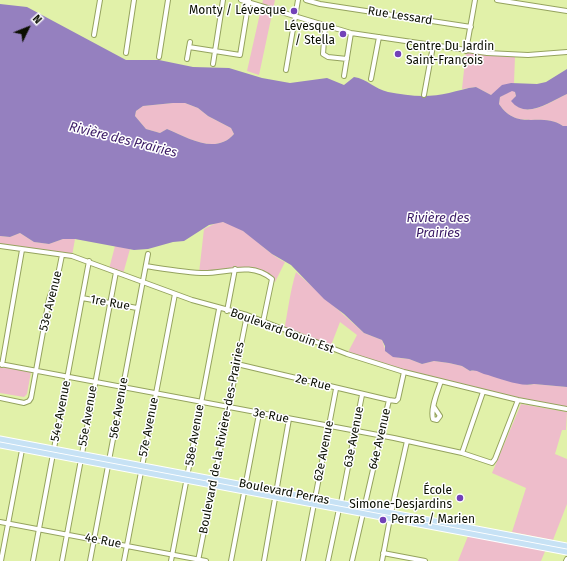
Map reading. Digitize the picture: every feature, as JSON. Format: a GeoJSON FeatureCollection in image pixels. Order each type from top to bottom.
{"type":"FeatureCollection","features":[{"type":"Feature","properties":{"kind":"main road","name":"Boulevard Perras"},"geometry":{"type":"LineString","coordinates":[[0,439],[567,546]]}},
{"type":"Feature","properties":{"kind":"main road","name":"Boulevard Perras"},"geometry":{"type":"LineString","coordinates":[[0,446],[567,552]]}},
{"type":"Feature","properties":{"kind":"street"},"geometry":{"type":"LineString","coordinates":[[94,35],[100,0]]}},
{"type":"Feature","properties":{"kind":"street"},"geometry":{"type":"LineString","coordinates":[[126,52],[134,0]]}},
{"type":"Feature","properties":{"kind":"street"},"geometry":{"type":"LineString","coordinates":[[159,57],[168,0]]}},
{"type":"Feature","properties":{"kind":"street"},"geometry":{"type":"LineString","coordinates":[[213,64],[224,0]]}},
{"type":"Feature","properties":{"kind":"street"},"geometry":{"type":"LineString","coordinates":[[241,0],[249,1],[325,27],[351,33],[466,51],[515,56],[567,52]]}},
{"type":"Feature","properties":{"kind":"street"},"geometry":{"type":"LineString","coordinates":[[286,70],[298,0]]}},
{"type":"Feature","properties":{"kind":"street","name":"Rue Lessard"},"geometry":{"type":"LineString","coordinates":[[306,0],[328,5],[471,27]]}},
{"type":"Feature","properties":{"kind":"street"},"geometry":{"type":"LineString","coordinates":[[466,51],[475,0]]}},
{"type":"Feature","properties":{"kind":"street"},"geometry":{"type":"LineString","coordinates":[[498,0],[567,11]]}},
{"type":"Feature","properties":{"kind":"street"},"geometry":{"type":"LineString","coordinates":[[189,47],[240,55],[249,1]]}},
{"type":"Feature","properties":{"kind":"street"},"geometry":{"type":"LineString","coordinates":[[325,27],[323,54],[347,59]]}},
{"type":"Feature","properties":{"kind":"street"},"geometry":{"type":"LineString","coordinates":[[344,76],[351,33]]}},
{"type":"Feature","properties":{"kind":"street"},"geometry":{"type":"LineString","coordinates":[[371,79],[379,37]]}},
{"type":"Feature","properties":{"kind":"street"},"geometry":{"type":"LineString","coordinates":[[187,59],[190,42]]}},
{"type":"Feature","properties":{"kind":"street"},"geometry":{"type":"LineString","coordinates":[[424,95],[433,46]]}},
{"type":"Feature","properties":{"kind":"street","name":"Boulevard Gouin Est"},"geometry":{"type":"LineString","coordinates":[[0,246],[62,255],[89,261],[175,294],[219,309],[247,315],[347,354],[404,372],[518,400],[567,409]]}},
{"type":"Feature","properties":{"kind":"street"},"geometry":{"type":"LineString","coordinates":[[1,364],[22,250]]}},
{"type":"Feature","properties":{"kind":"street","name":"56e Avenue"},"geometry":{"type":"LineString","coordinates":[[90,561],[148,254]]}},
{"type":"Feature","properties":{"kind":"street","name":"53e Avenue"},"geometry":{"type":"LineString","coordinates":[[0,398],[24,403],[29,401],[49,299],[58,275],[62,255]]}},
{"type":"Feature","properties":{"kind":"street","name":"54e Avenue"},"geometry":{"type":"LineString","coordinates":[[33,561],[89,261]]}},
{"type":"Feature","properties":{"kind":"street"},"geometry":{"type":"LineString","coordinates":[[146,266],[179,272],[202,273],[235,269],[257,270],[272,279],[264,322]]}},
{"type":"Feature","properties":{"kind":"street"},"geometry":{"type":"LineString","coordinates":[[227,311],[235,269]]}},
{"type":"Feature","properties":{"kind":"street","name":"55e Avenue"},"geometry":{"type":"LineString","coordinates":[[62,561],[116,272]]}},
{"type":"Feature","properties":{"kind":"street","name":"57e Avenue"},"geometry":{"type":"LineString","coordinates":[[124,561],[175,294]]}},
{"type":"Feature","properties":{"kind":"street","name":"1re Rue"},"geometry":{"type":"LineString","coordinates":[[82,298],[138,308]]}},
{"type":"Feature","properties":{"kind":"street","name":"58e Avenue"},"geometry":{"type":"LineString","coordinates":[[171,561],[219,309]]}},
{"type":"Feature","properties":{"kind":"street","name":"Boulevard de la Rivière-des-Prairies"},"geometry":{"type":"LineString","coordinates":[[198,560],[247,315]]}},
{"type":"Feature","properties":{"kind":"street","name":"3e Rue"},"geometry":{"type":"LineString","coordinates":[[1,364],[289,420],[407,441],[462,453],[493,462],[518,400]]}},
{"type":"Feature","properties":{"kind":"street","name":"2e Rue"},"geometry":{"type":"LineString","coordinates":[[237,364],[336,389],[389,400]]}},
{"type":"Feature","properties":{"kind":"street","name":"64e Avenue"},"geometry":{"type":"LineString","coordinates":[[352,561],[389,400],[396,401],[398,399],[404,372]]}},
{"type":"Feature","properties":{"kind":"street"},"geometry":{"type":"LineString","coordinates":[[434,407],[441,381]]}},
{"type":"Feature","properties":{"kind":"street","name":"62e Avenue"},"geometry":{"type":"LineString","coordinates":[[303,561],[336,389]]}},
{"type":"Feature","properties":{"kind":"street"},"geometry":{"type":"LineString","coordinates":[[462,453],[483,392]]}},
{"type":"Feature","properties":{"kind":"street","name":"63e Avenue"},"geometry":{"type":"LineString","coordinates":[[341,503],[362,395]]}},
{"type":"Feature","properties":{"kind":"street"},"geometry":{"type":"LineString","coordinates":[[231,561],[259,414]]}},
{"type":"Feature","properties":{"kind":"street"},"geometry":{"type":"LineString","coordinates":[[264,561],[289,420]]}},
{"type":"Feature","properties":{"kind":"street"},"geometry":{"type":"LineString","coordinates":[[382,561],[390,513],[407,441]]}},
{"type":"Feature","properties":{"kind":"street"},"geometry":{"type":"LineString","coordinates":[[1,561],[22,450]]}},
{"type":"Feature","properties":{"kind":"street"},"geometry":{"type":"LineString","coordinates":[[328,561],[339,509]]}},
{"type":"Feature","properties":{"kind":"street","name":"4e Rue"},"geometry":{"type":"LineString","coordinates":[[0,522],[206,561]]}},
{"type":"Feature","properties":{"kind":"street"},"geometry":{"type":"LineString","coordinates":[[383,553],[425,561]]}},
{"type":"Feature","properties":{"kind":"shaded area"},"geometry":{"type":"Polygon","coordinates":[[[263,0],[275,0],[259,75],[247,71],[263,0]]]}},
{"type":"Feature","properties":{"kind":"shaded area"},"geometry":{"type":"Polygon","coordinates":[[[466,51],[515,56],[514,83],[511,83],[491,95],[476,87],[462,89],[466,51]]]}},
{"type":"Feature","properties":{"kind":"shaded area"},"geometry":{"type":"Polygon","coordinates":[[[512,90],[515,92],[516,96],[512,101],[524,109],[538,108],[567,94],[567,126],[546,120],[522,119],[514,117],[506,112],[499,104],[500,97],[512,90]]]}},
{"type":"Feature","properties":{"kind":"shaded area"},"geometry":{"type":"Polygon","coordinates":[[[185,103],[198,108],[208,116],[231,128],[234,134],[227,140],[219,143],[202,143],[167,129],[160,133],[146,129],[135,116],[136,111],[143,106],[185,103]]]}},
{"type":"Feature","properties":{"kind":"shaded area"},"geometry":{"type":"Polygon","coordinates":[[[218,222],[227,223],[244,231],[277,258],[285,262],[275,282],[257,270],[199,273],[204,229],[218,222]]]}},
{"type":"Feature","properties":{"kind":"shaded area"},"geometry":{"type":"Polygon","coordinates":[[[20,233],[34,242],[49,244],[63,239],[75,239],[72,256],[0,246],[0,236],[10,237],[20,233]]]}},
{"type":"Feature","properties":{"kind":"shaded area"},"geometry":{"type":"Polygon","coordinates":[[[115,246],[130,249],[123,274],[109,269],[115,246]]]}},
{"type":"Feature","properties":{"kind":"shaded area"},"geometry":{"type":"Polygon","coordinates":[[[296,272],[364,333],[382,340],[386,352],[399,358],[409,359],[422,364],[434,361],[449,363],[462,366],[470,371],[476,370],[505,380],[529,385],[534,384],[567,387],[567,409],[518,400],[500,393],[441,381],[347,354],[357,335],[340,322],[330,348],[284,331],[296,272]]]}},
{"type":"Feature","properties":{"kind":"shaded area"},"geometry":{"type":"Polygon","coordinates":[[[0,366],[31,372],[27,394],[24,397],[0,393],[0,366]]]}},
{"type":"Feature","properties":{"kind":"shaded area"},"geometry":{"type":"Polygon","coordinates":[[[521,404],[567,412],[566,430],[562,430],[555,454],[567,459],[567,504],[553,540],[512,532],[526,488],[492,473],[521,404]]]}},
{"type":"Feature","properties":{"kind":"shaded area"},"geometry":{"type":"Polygon","coordinates":[[[468,536],[512,544],[513,542],[546,549],[541,561],[458,561],[468,536]]]}},
{"type":"Feature","properties":{"kind":"water","name":"Rivière des Prairies"},"geometry":{"type":"Polygon","coordinates":[[[0,4],[27,7],[126,60],[159,60],[193,67],[229,68],[262,78],[290,83],[327,78],[344,85],[354,77],[359,78],[383,91],[403,95],[434,96],[476,87],[491,95],[502,85],[511,83],[537,84],[546,82],[567,69],[567,94],[538,108],[524,109],[511,101],[516,96],[515,92],[512,91],[500,97],[499,104],[506,112],[514,117],[522,119],[546,120],[567,126],[567,387],[517,384],[477,371],[470,371],[462,366],[449,363],[434,361],[422,364],[409,359],[393,357],[385,351],[385,346],[382,340],[364,333],[344,314],[324,299],[291,265],[272,254],[243,231],[223,222],[209,225],[184,241],[173,242],[148,249],[134,250],[75,239],[63,239],[49,244],[34,242],[20,233],[10,237],[0,236],[0,4]],[[185,103],[143,106],[136,111],[135,116],[146,129],[160,133],[167,129],[202,143],[219,143],[227,140],[234,134],[231,128],[208,116],[198,108],[185,103]]]}},
{"type":"Feature","properties":{"kind":"place","name":"Monty / Lévesque"},"geometry":{"type":"Point","coordinates":[294,11]}},
{"type":"Feature","properties":{"kind":"place","name":"Lévesque / Stella"},"geometry":{"type":"Point","coordinates":[343,34]}},
{"type":"Feature","properties":{"kind":"place","name":"Centre Du Jardin Saint-François"},"geometry":{"type":"Point","coordinates":[398,54]}},
{"type":"Feature","properties":{"kind":"place","name":"École Simone-Desjardins"},"geometry":{"type":"Point","coordinates":[460,498]}},
{"type":"Feature","properties":{"kind":"place","name":"Perras / Marien"},"geometry":{"type":"Point","coordinates":[383,520]}}]}
